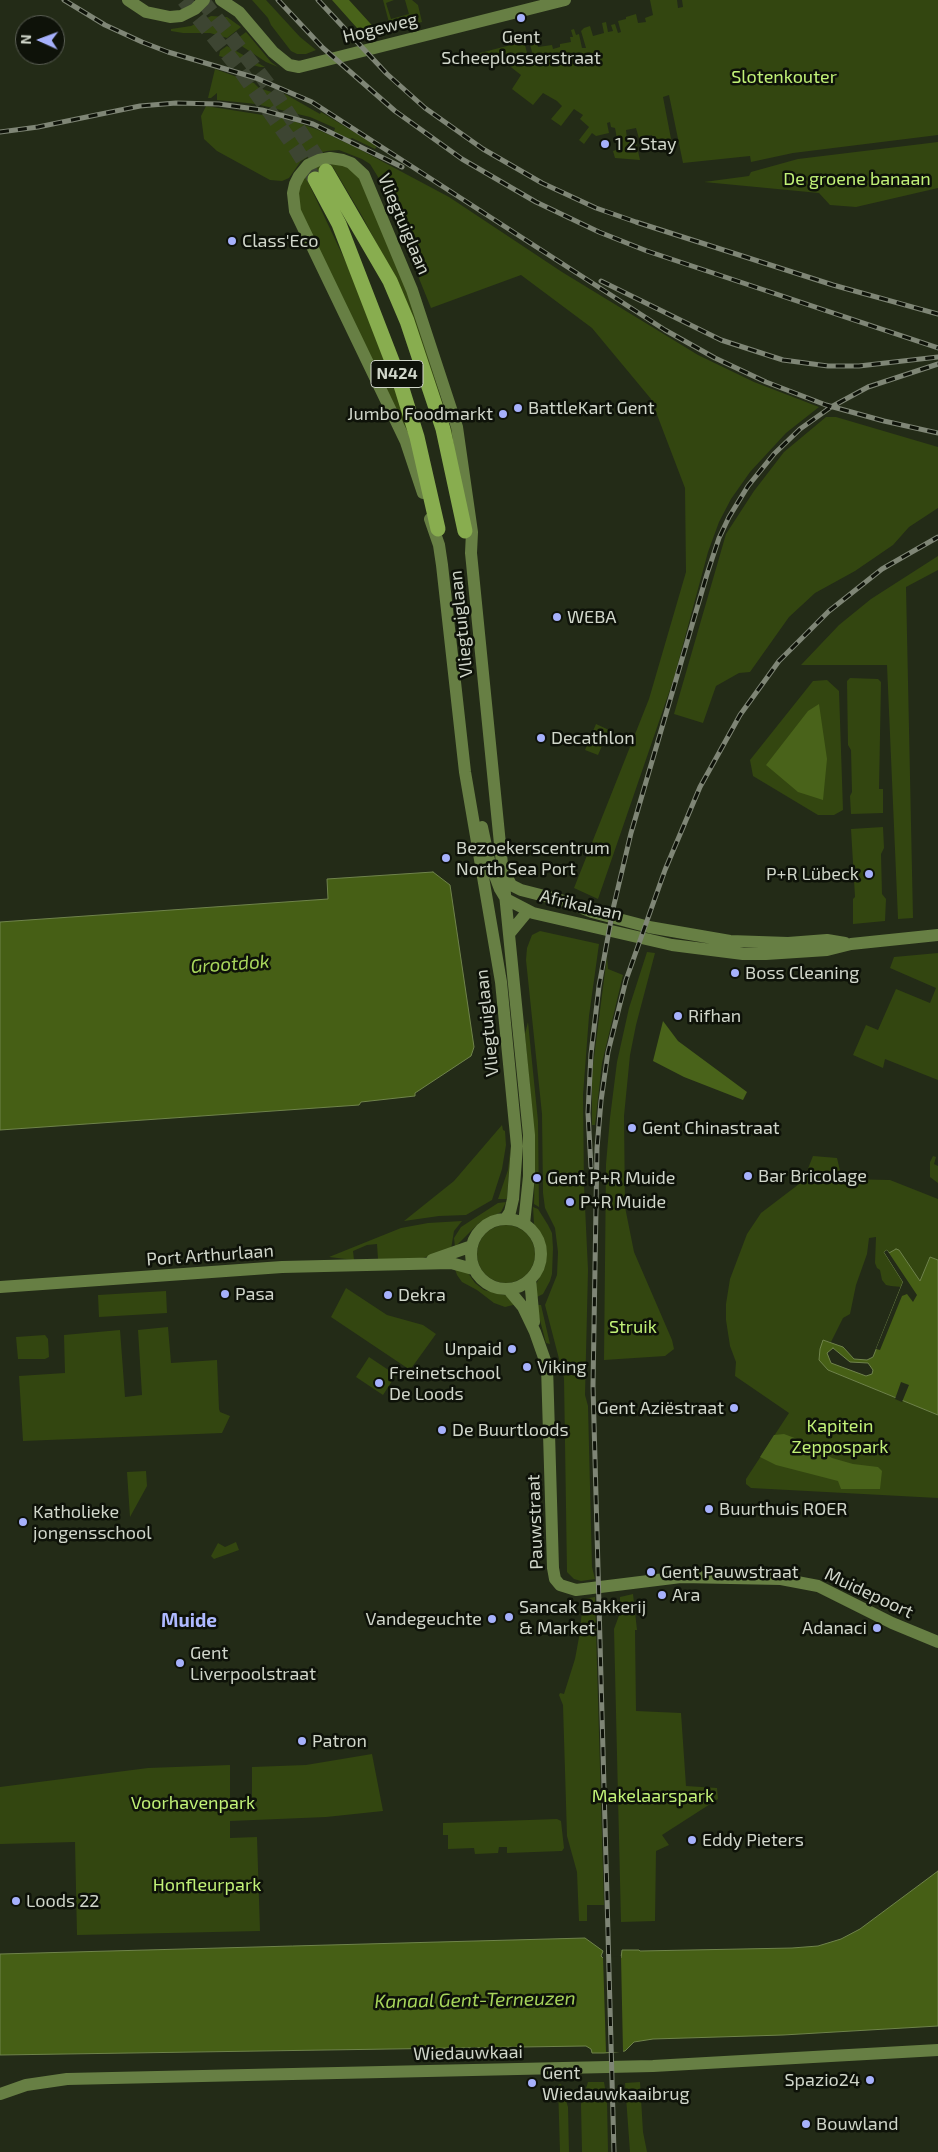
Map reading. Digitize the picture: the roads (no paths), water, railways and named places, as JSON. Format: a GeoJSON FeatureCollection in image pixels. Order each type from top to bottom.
{"type":"FeatureCollection","features":[{"type":"Feature","properties":{"kind":"highway","name":"N424"},"geometry":{"type":"LineString","coordinates":[[438,529],[417,437],[400,379],[320,175],[390,281],[408,321],[443,429],[469,531]]}},
{"type":"Feature","properties":{"kind":"main road"},"geometry":{"type":"LineString","coordinates":[[128,0],[146,12],[170,17],[181,16],[195,9],[204,0]]}},
{"type":"Feature","properties":{"kind":"main road","name":"Hogeweg"},"geometry":{"type":"LineString","coordinates":[[221,0],[239,12],[273,52],[289,65],[299,67],[566,0]]}},
{"type":"Feature","properties":{"kind":"main road","name":"Vliegtuiglaan"},"geometry":{"type":"LineString","coordinates":[[506,1218],[514,1198],[517,1146],[501,982],[461,744],[439,545],[406,442],[295,211],[293,194],[299,176],[308,165],[330,158],[351,163],[364,175],[412,290],[457,427],[472,553],[529,1135],[529,1176],[524,1224]]}},
{"type":"Feature","properties":{"kind":"main road","name":"N424"},"geometry":{"type":"LineString","coordinates":[[438,529],[439,545]]}},
{"type":"Feature","properties":{"kind":"main road","name":"N424"},"geometry":{"type":"LineString","coordinates":[[461,744],[470,757],[476,799],[489,860],[495,880],[506,899]]}},
{"type":"Feature","properties":{"kind":"main road"},"geometry":{"type":"LineString","coordinates":[[504,871],[511,885],[532,893]]}},
{"type":"Feature","properties":{"kind":"main road","name":"Afrikalaan"},"geometry":{"type":"LineString","coordinates":[[506,899],[532,893],[564,901],[592,912],[650,927],[730,941],[788,943],[827,940],[851,944]]}},
{"type":"Feature","properties":{"kind":"main road"},"geometry":{"type":"LineString","coordinates":[[490,916],[500,903],[506,899]]}},
{"type":"Feature","properties":{"kind":"main road","name":"Afrikalaan"},"geometry":{"type":"LineString","coordinates":[[506,899],[528,911],[672,945],[742,954],[827,950],[851,944],[938,935]]}},
{"type":"Feature","properties":{"kind":"main road"},"geometry":{"type":"LineString","coordinates":[[509,934],[528,911]]}},
{"type":"Feature","properties":{"kind":"main road"},"geometry":{"type":"LineString","coordinates":[[473,1269],[472,1246],[481,1229],[488,1223],[506,1218],[524,1224],[532,1230],[540,1247],[539,1266],[530,1279],[508,1289],[521,1304],[535,1332]]}},
{"type":"Feature","properties":{"kind":"main road","name":"Port Arthurlaan"},"geometry":{"type":"LineString","coordinates":[[423,1264],[472,1246]]}},
{"type":"Feature","properties":{"kind":"main road","name":"Port Arthurlaan"},"geometry":{"type":"LineString","coordinates":[[0,1287],[282,1267],[451,1263],[473,1269],[488,1284],[508,1289]]}},
{"type":"Feature","properties":{"kind":"main road"},"geometry":{"type":"LineString","coordinates":[[530,1279],[535,1332]]}},
{"type":"Feature","properties":{"kind":"main road","name":"Pauwstraat"},"geometry":{"type":"LineString","coordinates":[[535,1332],[547,1366],[555,1579],[560,1586],[576,1590]]}},
{"type":"Feature","properties":{"kind":"main road","name":"Muidepoort"},"geometry":{"type":"LineString","coordinates":[[576,1590],[681,1577],[781,1579],[818,1586],[892,1623],[938,1642]]}},
{"type":"Feature","properties":{"kind":"main road","name":"Wiedauwkaai"},"geometry":{"type":"LineString","coordinates":[[0,2094],[26,2085],[67,2079],[623,2067],[730,2063],[938,2050]]}},
{"type":"Feature","properties":{"kind":"water","name":"Grootdok"},"geometry":{"type":"Polygon","coordinates":[[[433,872],[450,885],[474,1047],[471,1056],[415,1093],[415,1096],[361,1102],[359,1105],[0,1130],[0,922],[328,899],[327,879],[433,872]]]}},
{"type":"Feature","properties":{"kind":"water"},"geometry":{"type":"Polygon","coordinates":[[[896,1249],[899,1250],[920,1281],[930,1257],[938,1260],[938,1415],[828,1370],[819,1360],[823,1340],[843,1347],[854,1359],[867,1360],[873,1357],[903,1282],[884,1252],[887,1250],[889,1253],[896,1249]],[[833,1348],[827,1353],[831,1363],[866,1376],[872,1374],[873,1370],[868,1363],[850,1362],[833,1348]]]}},
{"type":"Feature","properties":{"kind":"water","name":"Kanaal Gent-Terneuzen"},"geometry":{"type":"Polygon","coordinates":[[[938,1871],[938,2026],[783,2035],[653,2039],[634,2042],[625,2051],[604,2053],[592,2053],[591,2049],[586,2046],[0,2055],[0,1954],[585,1938],[603,1951],[601,1956],[603,1958],[621,1958],[622,1950],[818,1946],[841,1939],[860,1929],[938,1871]]]}},
{"type":"Feature","properties":{"kind":"tunnel"},"geometry":{"type":"LineString","coordinates":[[184,0],[240,70],[296,149],[314,178]]}},
{"type":"Feature","properties":{"kind":"tunnel"},"geometry":{"type":"LineString","coordinates":[[202,0],[274,92],[326,171]]}},
{"type":"Feature","properties":{"kind":"railway"},"geometry":{"type":"LineString","coordinates":[[64,0],[105,25],[142,42],[168,52],[256,78],[312,102],[665,330],[715,358],[766,382],[826,405],[938,433]]}},
{"type":"Feature","properties":{"kind":"railway"},"geometry":{"type":"LineString","coordinates":[[278,0],[323,48],[395,111],[462,159],[536,202],[599,232],[647,251],[938,348]]}},
{"type":"Feature","properties":{"kind":"railway"},"geometry":{"type":"LineString","coordinates":[[318,0],[387,74],[425,108],[483,149],[542,183],[596,208],[636,222],[833,285],[938,314]]}},
{"type":"Feature","properties":{"kind":"railway"},"geometry":{"type":"LineString","coordinates":[[0,132],[38,127],[140,106],[176,103],[219,104],[262,110],[313,124],[402,167]]}},
{"type":"Feature","properties":{"kind":"railway"},"geometry":{"type":"LineString","coordinates":[[601,281],[721,340],[783,360],[828,366],[859,366],[938,357]]}},
{"type":"Feature","properties":{"kind":"railway"},"geometry":{"type":"LineString","coordinates":[[591,1167],[588,1113],[591,1054],[599,986],[613,909],[631,833],[719,538],[748,486],[774,454],[800,429],[831,407],[868,387],[938,364]]}},
{"type":"Feature","properties":{"kind":"railway"},"geometry":{"type":"LineString","coordinates":[[614,2152],[593,1386],[597,1148],[608,1052],[626,980],[665,870],[700,787],[740,715],[779,661],[829,611],[882,569],[938,537]]}},
{"type":"Feature","properties":{"kind":"place","name":"Gent Scheeplosserstraat"},"geometry":{"type":"Point","coordinates":[521,18]}},
{"type":"Feature","properties":{"kind":"place","name":"1 2 Stay"},"geometry":{"type":"Point","coordinates":[605,144]}},
{"type":"Feature","properties":{"kind":"place","name":"Class'Eco"},"geometry":{"type":"Point","coordinates":[232,241]}},
{"type":"Feature","properties":{"kind":"place","name":"BattleKart Gent"},"geometry":{"type":"Point","coordinates":[518,408]}},
{"type":"Feature","properties":{"kind":"place","name":"Jumbo Foodmarkt"},"geometry":{"type":"Point","coordinates":[503,414]}},
{"type":"Feature","properties":{"kind":"place","name":"WEBA"},"geometry":{"type":"Point","coordinates":[557,617]}},
{"type":"Feature","properties":{"kind":"place","name":"Decathlon"},"geometry":{"type":"Point","coordinates":[541,738]}},
{"type":"Feature","properties":{"kind":"place","name":"Bezoekerscentrum North Sea Port"},"geometry":{"type":"Point","coordinates":[446,858]}},
{"type":"Feature","properties":{"kind":"place","name":"P+R Lübeck"},"geometry":{"type":"Point","coordinates":[869,874]}},
{"type":"Feature","properties":{"kind":"place","name":"Boss Cleaning"},"geometry":{"type":"Point","coordinates":[735,973]}},
{"type":"Feature","properties":{"kind":"place","name":"Rifhan"},"geometry":{"type":"Point","coordinates":[678,1016]}},
{"type":"Feature","properties":{"kind":"place","name":"Gent Chinastraat"},"geometry":{"type":"Point","coordinates":[632,1128]}},
{"type":"Feature","properties":{"kind":"place","name":"Bar Bricolage"},"geometry":{"type":"Point","coordinates":[748,1176]}},
{"type":"Feature","properties":{"kind":"place","name":"Gent P+R Muide"},"geometry":{"type":"Point","coordinates":[537,1178]}},
{"type":"Feature","properties":{"kind":"place","name":"P+R Muide"},"geometry":{"type":"Point","coordinates":[570,1202]}},
{"type":"Feature","properties":{"kind":"place","name":"Pasa"},"geometry":{"type":"Point","coordinates":[225,1294]}},
{"type":"Feature","properties":{"kind":"place","name":"Dekra"},"geometry":{"type":"Point","coordinates":[388,1295]}},
{"type":"Feature","properties":{"kind":"place","name":"Unpaid"},"geometry":{"type":"Point","coordinates":[512,1349]}},
{"type":"Feature","properties":{"kind":"place","name":"Viking"},"geometry":{"type":"Point","coordinates":[527,1367]}},
{"type":"Feature","properties":{"kind":"place","name":"Freinetschool De Loods"},"geometry":{"type":"Point","coordinates":[379,1383]}},
{"type":"Feature","properties":{"kind":"place","name":"Gent Aziëstraat"},"geometry":{"type":"Point","coordinates":[734,1408]}},
{"type":"Feature","properties":{"kind":"place","name":"De Buurtloods"},"geometry":{"type":"Point","coordinates":[442,1430]}},
{"type":"Feature","properties":{"kind":"place","name":"Buurthuis ROER"},"geometry":{"type":"Point","coordinates":[709,1509]}},
{"type":"Feature","properties":{"kind":"place","name":"Katholieke jongensschool"},"geometry":{"type":"Point","coordinates":[23,1522]}},
{"type":"Feature","properties":{"kind":"place","name":"Gent Pauwstraat"},"geometry":{"type":"Point","coordinates":[651,1572]}},
{"type":"Feature","properties":{"kind":"place","name":"Ara"},"geometry":{"type":"Point","coordinates":[662,1595]}},
{"type":"Feature","properties":{"kind":"place","name":"Sancak Bakkerij & Market"},"geometry":{"type":"Point","coordinates":[509,1617]}},
{"type":"Feature","properties":{"kind":"place","name":"Vandegeuchte"},"geometry":{"type":"Point","coordinates":[492,1619]}},
{"type":"Feature","properties":{"kind":"place","name":"Adanaci"},"geometry":{"type":"Point","coordinates":[877,1628]}},
{"type":"Feature","properties":{"kind":"place","name":"Gent Liverpoolstraat"},"geometry":{"type":"Point","coordinates":[180,1663]}},
{"type":"Feature","properties":{"kind":"place","name":"Patron"},"geometry":{"type":"Point","coordinates":[302,1741]}},
{"type":"Feature","properties":{"kind":"place","name":"Eddy Pieters"},"geometry":{"type":"Point","coordinates":[692,1840]}},
{"type":"Feature","properties":{"kind":"place","name":"Loods 22"},"geometry":{"type":"Point","coordinates":[16,1901]}},
{"type":"Feature","properties":{"kind":"place","name":"Spazio24"},"geometry":{"type":"Point","coordinates":[870,2080]}},
{"type":"Feature","properties":{"kind":"place","name":"Gent Wiedauwkaaibrug"},"geometry":{"type":"Point","coordinates":[532,2083]}},
{"type":"Feature","properties":{"kind":"place","name":"Bouwland"},"geometry":{"type":"Point","coordinates":[806,2124]}},
{"type":"Feature","properties":{"kind":"district","name":"Muide"},"geometry":{"type":"Point","coordinates":[189,1621]}},
{"type":"Feature","properties":{"kind":"park label","name":"Slotenkouter"},"geometry":{"type":"Point","coordinates":[784,77]}},
{"type":"Feature","properties":{"kind":"park label","name":"De groene banaan"},"geometry":{"type":"Point","coordinates":[857,179]}},
{"type":"Feature","properties":{"kind":"park label","name":"Struik"},"geometry":{"type":"Point","coordinates":[633,1327]}},
{"type":"Feature","properties":{"kind":"park label","name":"Kapitein Zeppospark"},"geometry":{"type":"Point","coordinates":[840,1436]}},
{"type":"Feature","properties":{"kind":"park label","name":"Makelaarspark"},"geometry":{"type":"Point","coordinates":[653,1796]}},
{"type":"Feature","properties":{"kind":"park label","name":"Voorhavenpark"},"geometry":{"type":"Point","coordinates":[193,1803]}},
{"type":"Feature","properties":{"kind":"park label","name":"Honfleurpark"},"geometry":{"type":"Point","coordinates":[207,1885]}}]}
